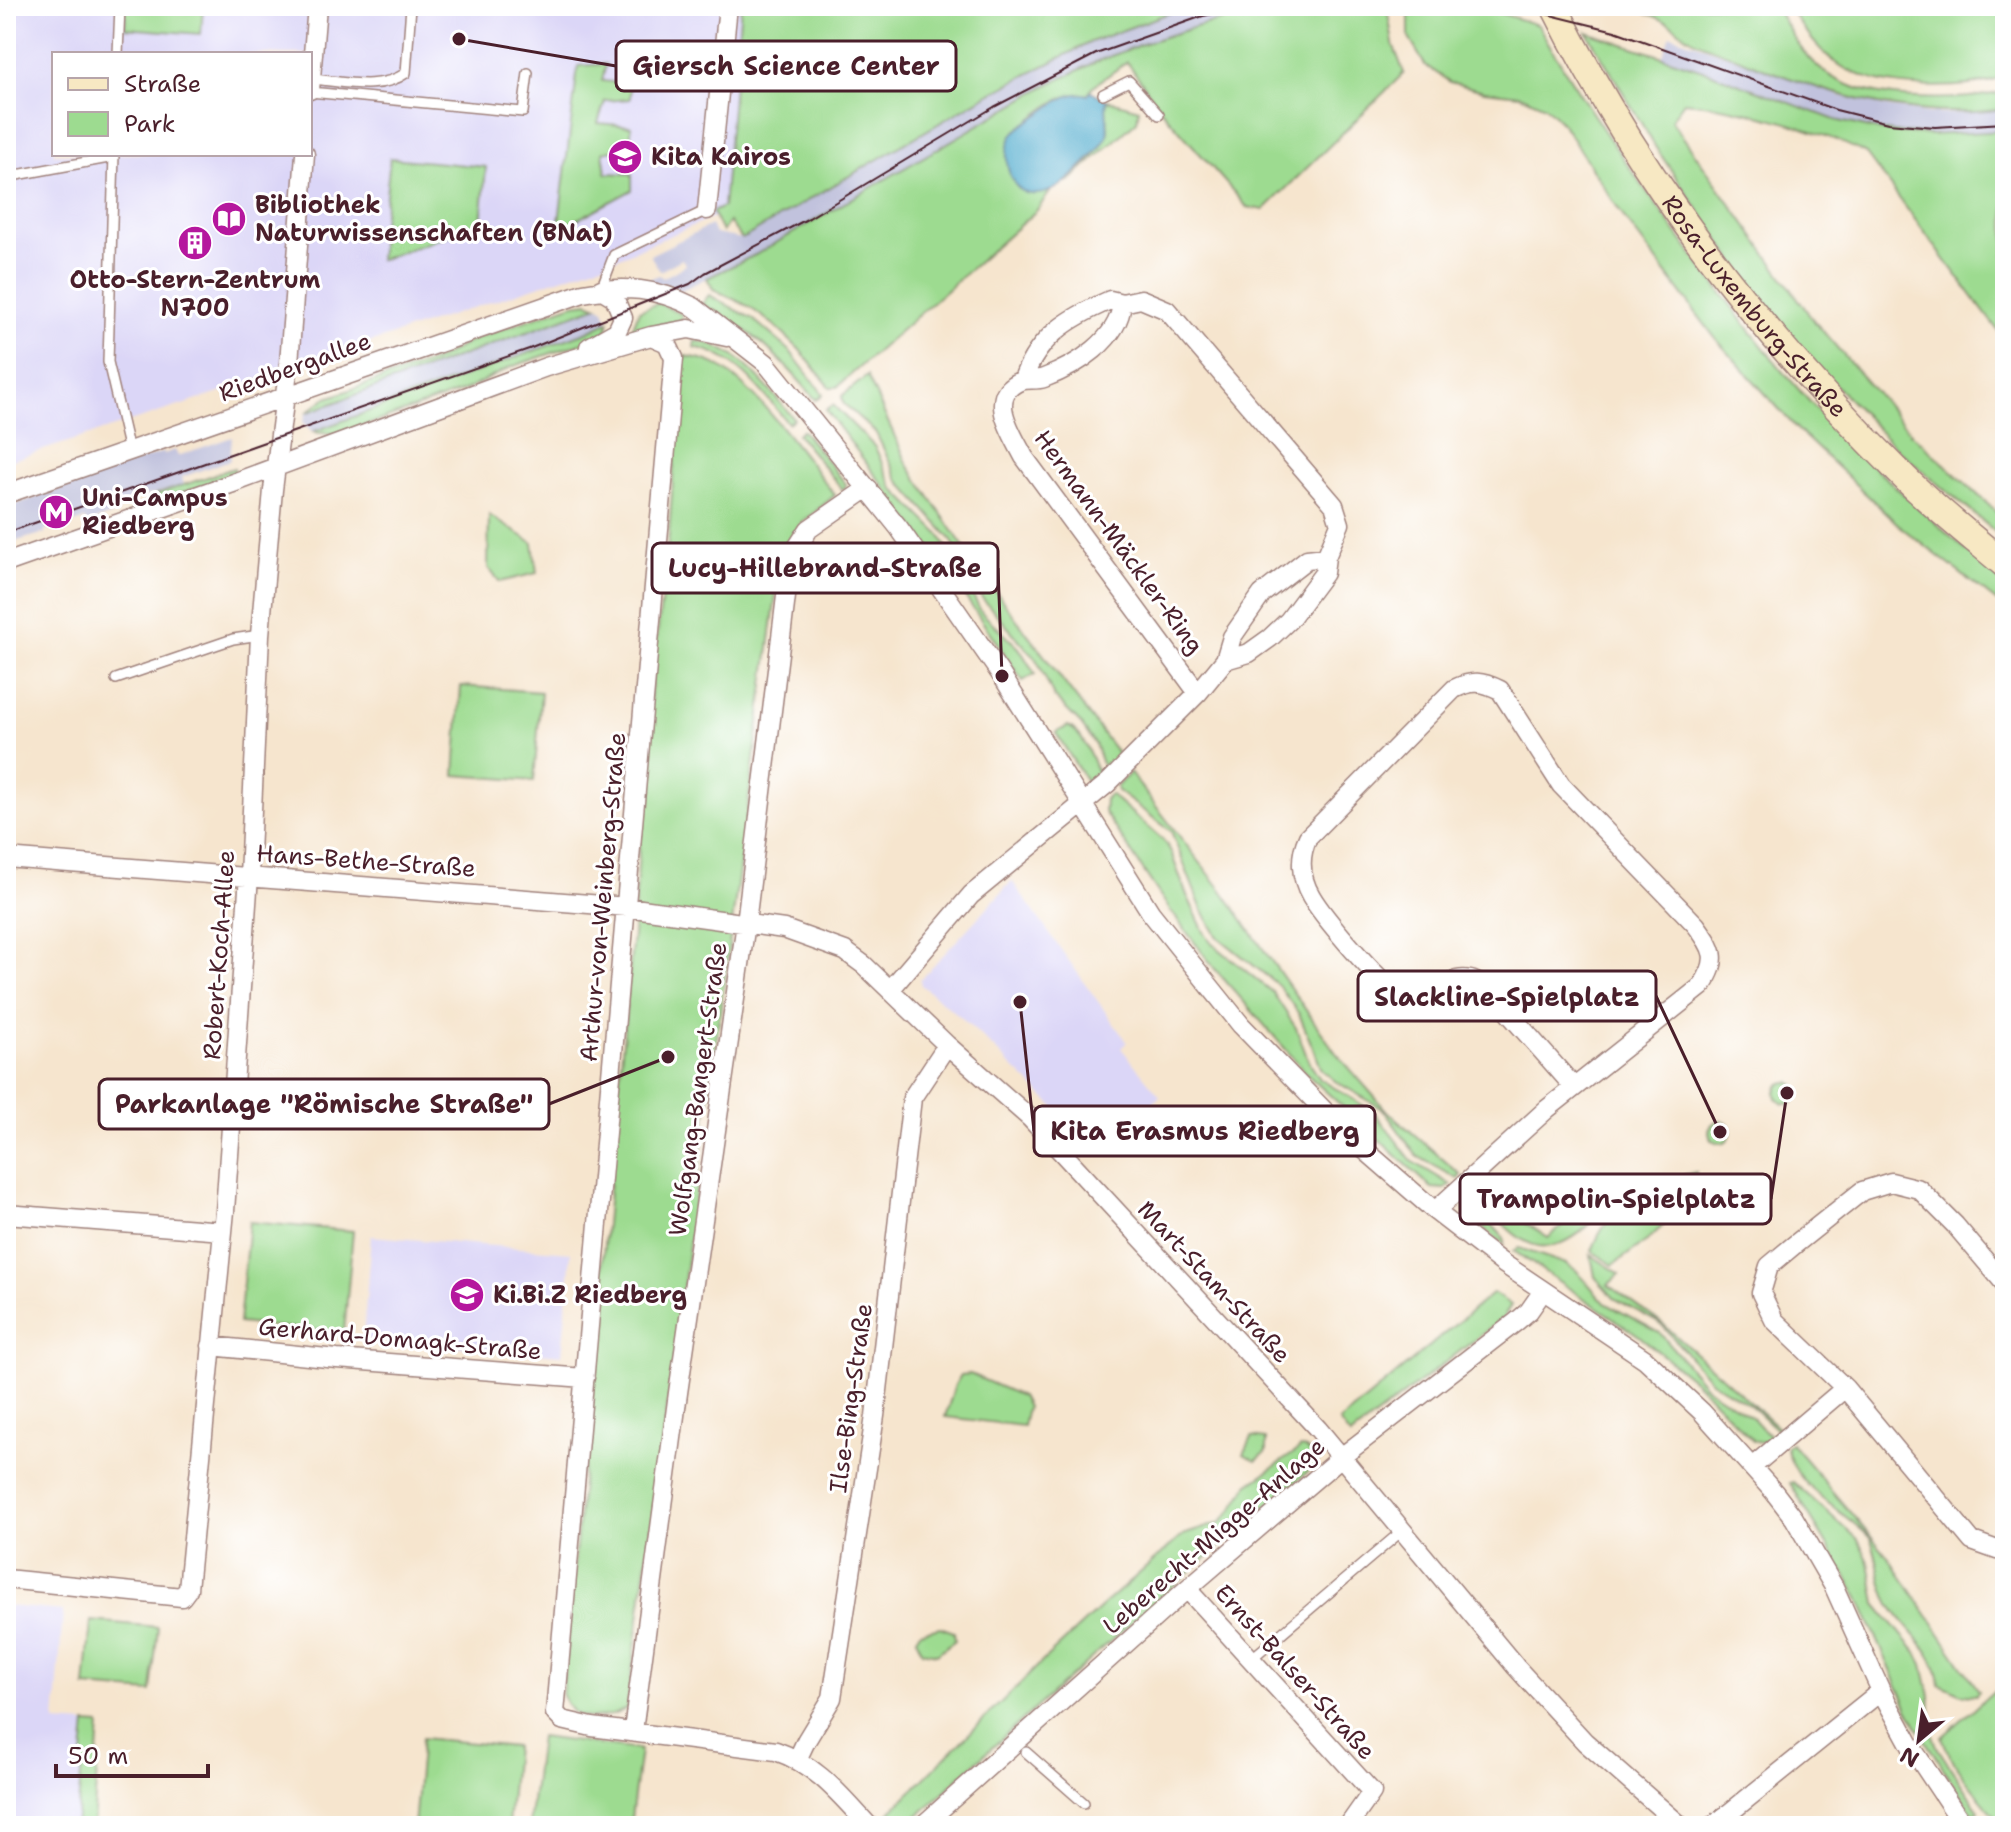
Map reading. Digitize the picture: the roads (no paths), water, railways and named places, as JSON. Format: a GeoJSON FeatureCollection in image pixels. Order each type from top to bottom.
{"type":"FeatureCollection","features":[{"type":"Feature","properties":{"kind":"main road","name":"Rosa-Luxemburg-Straße"},"geometry":{"type":"LineString","coordinates":[[1554,6],[1647,167],[1727,281],[1814,384],[1902,475],[2005,565]]}},
{"type":"Feature","properties":{"kind":"street"},"geometry":{"type":"LineString","coordinates":[[312,67],[317,6]]}},
{"type":"Feature","properties":{"kind":"street"},"geometry":{"type":"LineString","coordinates":[[707,210],[728,6]]}},
{"type":"Feature","properties":{"kind":"street","name":"Robert-Koch-Allee"},"geometry":{"type":"LineString","coordinates":[[6,1579],[182,1597],[188,1589],[223,1231],[249,876],[260,635],[286,396],[305,156]]}},
{"type":"Feature","properties":{"kind":"street","name":"Riedbergallee"},"geometry":{"type":"LineString","coordinates":[[6,494],[565,298],[620,286],[682,301],[766,363],[868,488],[994,664],[1151,913],[1241,1025],[1351,1138],[1435,1211],[1475,1244],[1645,1359],[1702,1412],[1752,1467],[1794,1518],[1834,1587],[1881,1691],[1912,1748],[1964,1826]]}},
{"type":"Feature","properties":{"kind":"street"},"geometry":{"type":"LineString","coordinates":[[567,361],[617,331],[623,318],[622,311],[614,297],[601,289]]}},
{"type":"Feature","properties":{"kind":"street","name":"Hermann-Mäckler-Ring"},"geometry":{"type":"LineString","coordinates":[[1198,693],[1024,457],[1003,416],[1004,395],[1023,379],[1031,359],[1043,342],[1076,315],[1110,300],[1122,303],[1141,299],[1167,310],[1334,505],[1340,524],[1326,557],[1324,573],[1289,620],[1270,638],[1249,653],[1225,660]]}},
{"type":"Feature","properties":{"kind":"street"},"geometry":{"type":"LineString","coordinates":[[1023,379],[1041,380],[1087,357],[1121,317],[1122,303]]}},
{"type":"Feature","properties":{"kind":"street"},"geometry":{"type":"LineString","coordinates":[[6,563],[567,361],[651,336],[689,329],[734,338]]}},
{"type":"Feature","properties":{"kind":"street","name":"Arthur-von-Weinberg-Straße"},"geometry":{"type":"LineString","coordinates":[[633,1731],[562,1720],[555,1713],[674,358],[667,343],[651,336]]}},
{"type":"Feature","properties":{"kind":"street","name":"Wolfgang-Bangert-Straße"},"geometry":{"type":"LineString","coordinates":[[633,1731],[746,923],[788,580],[796,549],[809,529],[868,488]]}},
{"type":"Feature","properties":{"kind":"street","name":"Hermann-Mäckler-Ring"},"geometry":{"type":"LineString","coordinates":[[890,990],[971,895],[1082,806],[1198,693],[1225,660],[1232,637],[1262,594],[1307,559],[1326,557]]}},
{"type":"Feature","properties":{"kind":"street"},"geometry":{"type":"LineString","coordinates":[[1435,1211],[1574,1087],[1702,986],[1713,969],[1713,948],[1696,925],[1561,785],[1500,690],[1485,682],[1470,681],[1454,689],[1308,837],[1301,852],[1302,871],[1311,895],[1377,978],[1399,993],[1420,994],[1450,982],[1474,981],[1491,993],[1574,1087]]}},
{"type":"Feature","properties":{"kind":"street","name":"Hans-Bethe-Straße"},"geometry":{"type":"LineString","coordinates":[[6,858],[627,907]]}},
{"type":"Feature","properties":{"kind":"street","name":"Mart-Stam-Straße"},"geometry":{"type":"LineString","coordinates":[[627,907],[784,929],[845,951],[890,990],[1030,1118],[1308,1418],[1516,1667],[1585,1742],[1681,1826]]}},
{"type":"Feature","properties":{"kind":"street","name":"Ilse-Bing-Straße"},"geometry":{"type":"LineString","coordinates":[[798,1758],[832,1698],[875,1416],[912,1098],[947,1045]]}},
{"type":"Feature","properties":{"kind":"street"},"geometry":{"type":"LineString","coordinates":[[2005,1284],[1955,1225],[1919,1189],[1891,1182],[1862,1191],[1769,1266],[1761,1293],[1774,1320],[1845,1388],[1972,1541],[1997,1550],[2005,1549]]}},
{"type":"Feature","properties":{"kind":"street"},"geometry":{"type":"LineString","coordinates":[[6,1214],[223,1231]]}},
{"type":"Feature","properties":{"kind":"street","name":"Leberecht-Migge-Anlage"},"geometry":{"type":"LineString","coordinates":[[922,1826],[1187,1589],[1340,1458],[1523,1317],[1543,1291]]}},
{"type":"Feature","properties":{"kind":"street","name":"Gerhard-Domagk-Straße"},"geometry":{"type":"LineString","coordinates":[[211,1346],[585,1378]]}},
{"type":"Feature","properties":{"kind":"street"},"geometry":{"type":"LineString","coordinates":[[1752,1467],[1845,1388]]}},
{"type":"Feature","properties":{"kind":"street","name":"Ernst-Balser-Straße"},"geometry":{"type":"LineString","coordinates":[[1187,1589],[1372,1792],[1348,1826]]}},
{"type":"Feature","properties":{"kind":"street"},"geometry":{"type":"LineString","coordinates":[[1713,1826],[1881,1691]]}},
{"type":"Feature","properties":{"kind":"street"},"geometry":{"type":"LineString","coordinates":[[633,1731],[776,1751],[798,1758],[825,1779],[869,1826]]}},
{"type":"Feature","properties":{"kind":"lane"},"geometry":{"type":"LineString","coordinates":[[118,52],[120,6]]}},
{"type":"Feature","properties":{"kind":"lane"},"geometry":{"type":"LineString","coordinates":[[312,79],[382,84],[406,73],[411,6]]}},
{"type":"Feature","properties":{"kind":"lane"},"geometry":{"type":"LineString","coordinates":[[312,91],[523,112],[528,73]]}},
{"type":"Feature","properties":{"kind":"lane"},"geometry":{"type":"LineString","coordinates":[[1103,94],[1129,81],[1159,115]]}},
{"type":"Feature","properties":{"kind":"lane"},"geometry":{"type":"LineString","coordinates":[[6,177],[114,156],[108,362],[129,451]]}},
{"type":"Feature","properties":{"kind":"lane"},"geometry":{"type":"LineString","coordinates":[[601,289],[614,255],[707,210]]}},
{"type":"Feature","properties":{"kind":"lane"},"geometry":{"type":"LineString","coordinates":[[116,679],[233,639],[260,635]]}},
{"type":"Feature","properties":{"kind":"lane"},"geometry":{"type":"LineString","coordinates":[[1251,1659],[1403,1530]]}},
{"type":"Feature","properties":{"kind":"lane"},"geometry":{"type":"LineString","coordinates":[[1026,1752],[1084,1803]]}},
{"type":"Feature","properties":{"kind":"water"},"geometry":{"type":"Polygon","coordinates":[[[1091,91],[1107,100],[1108,132],[1103,144],[1060,186],[1039,194],[1023,192],[1016,186],[1008,169],[1007,149],[1014,133],[1070,95],[1088,95],[1091,91]]]}},
{"type":"Feature","properties":{"kind":"tram line"},"geometry":{"type":"LineString","coordinates":[[6,533],[529,349],[690,284],[809,218],[994,107],[1096,54],[1203,16],[1253,6]]}},
{"type":"Feature","properties":{"kind":"tram line"},"geometry":{"type":"LineString","coordinates":[[1514,6],[1615,31],[1836,110],[1888,123],[1935,127],[2005,123]]}},
{"type":"Feature","properties":{"kind":"place","name":"Giersch Science Center"},"geometry":{"type":"Point","coordinates":[459,39]}},
{"type":"Feature","properties":{"kind":"place","name":"Kita Kairos"},"geometry":{"type":"Point","coordinates":[625,157]}},
{"type":"Feature","properties":{"kind":"place","name":"Bibliothek Naturwissenschaften (BNat)"},"geometry":{"type":"Point","coordinates":[229,219]}},
{"type":"Feature","properties":{"kind":"place","name":"Otto-Stern-Zentrum N700"},"geometry":{"type":"Point","coordinates":[195,243]}},
{"type":"Feature","properties":{"kind":"place","name":"Uni-Campus Riedberg"},"geometry":{"type":"Point","coordinates":[56,512]}},
{"type":"Feature","properties":{"kind":"place","name":"Lucy-Hillebrand-Straße"},"geometry":{"type":"Point","coordinates":[1002,676]}},
{"type":"Feature","properties":{"kind":"place","name":"Kita Erasmus Riedberg"},"geometry":{"type":"Point","coordinates":[1020,1002]}},
{"type":"Feature","properties":{"kind":"place","name":"Parkanlage \"Römische Straße\""},"geometry":{"type":"Point","coordinates":[668,1057]}},
{"type":"Feature","properties":{"kind":"place","name":"Trampolin-Spielplatz"},"geometry":{"type":"Point","coordinates":[1787,1093]}},
{"type":"Feature","properties":{"kind":"place","name":"Slackline-Spielplatz"},"geometry":{"type":"Point","coordinates":[1720,1132]}},
{"type":"Feature","properties":{"kind":"place","name":"Ki.Bi.Z Riedberg"},"geometry":{"type":"Point","coordinates":[467,1295]}}]}
